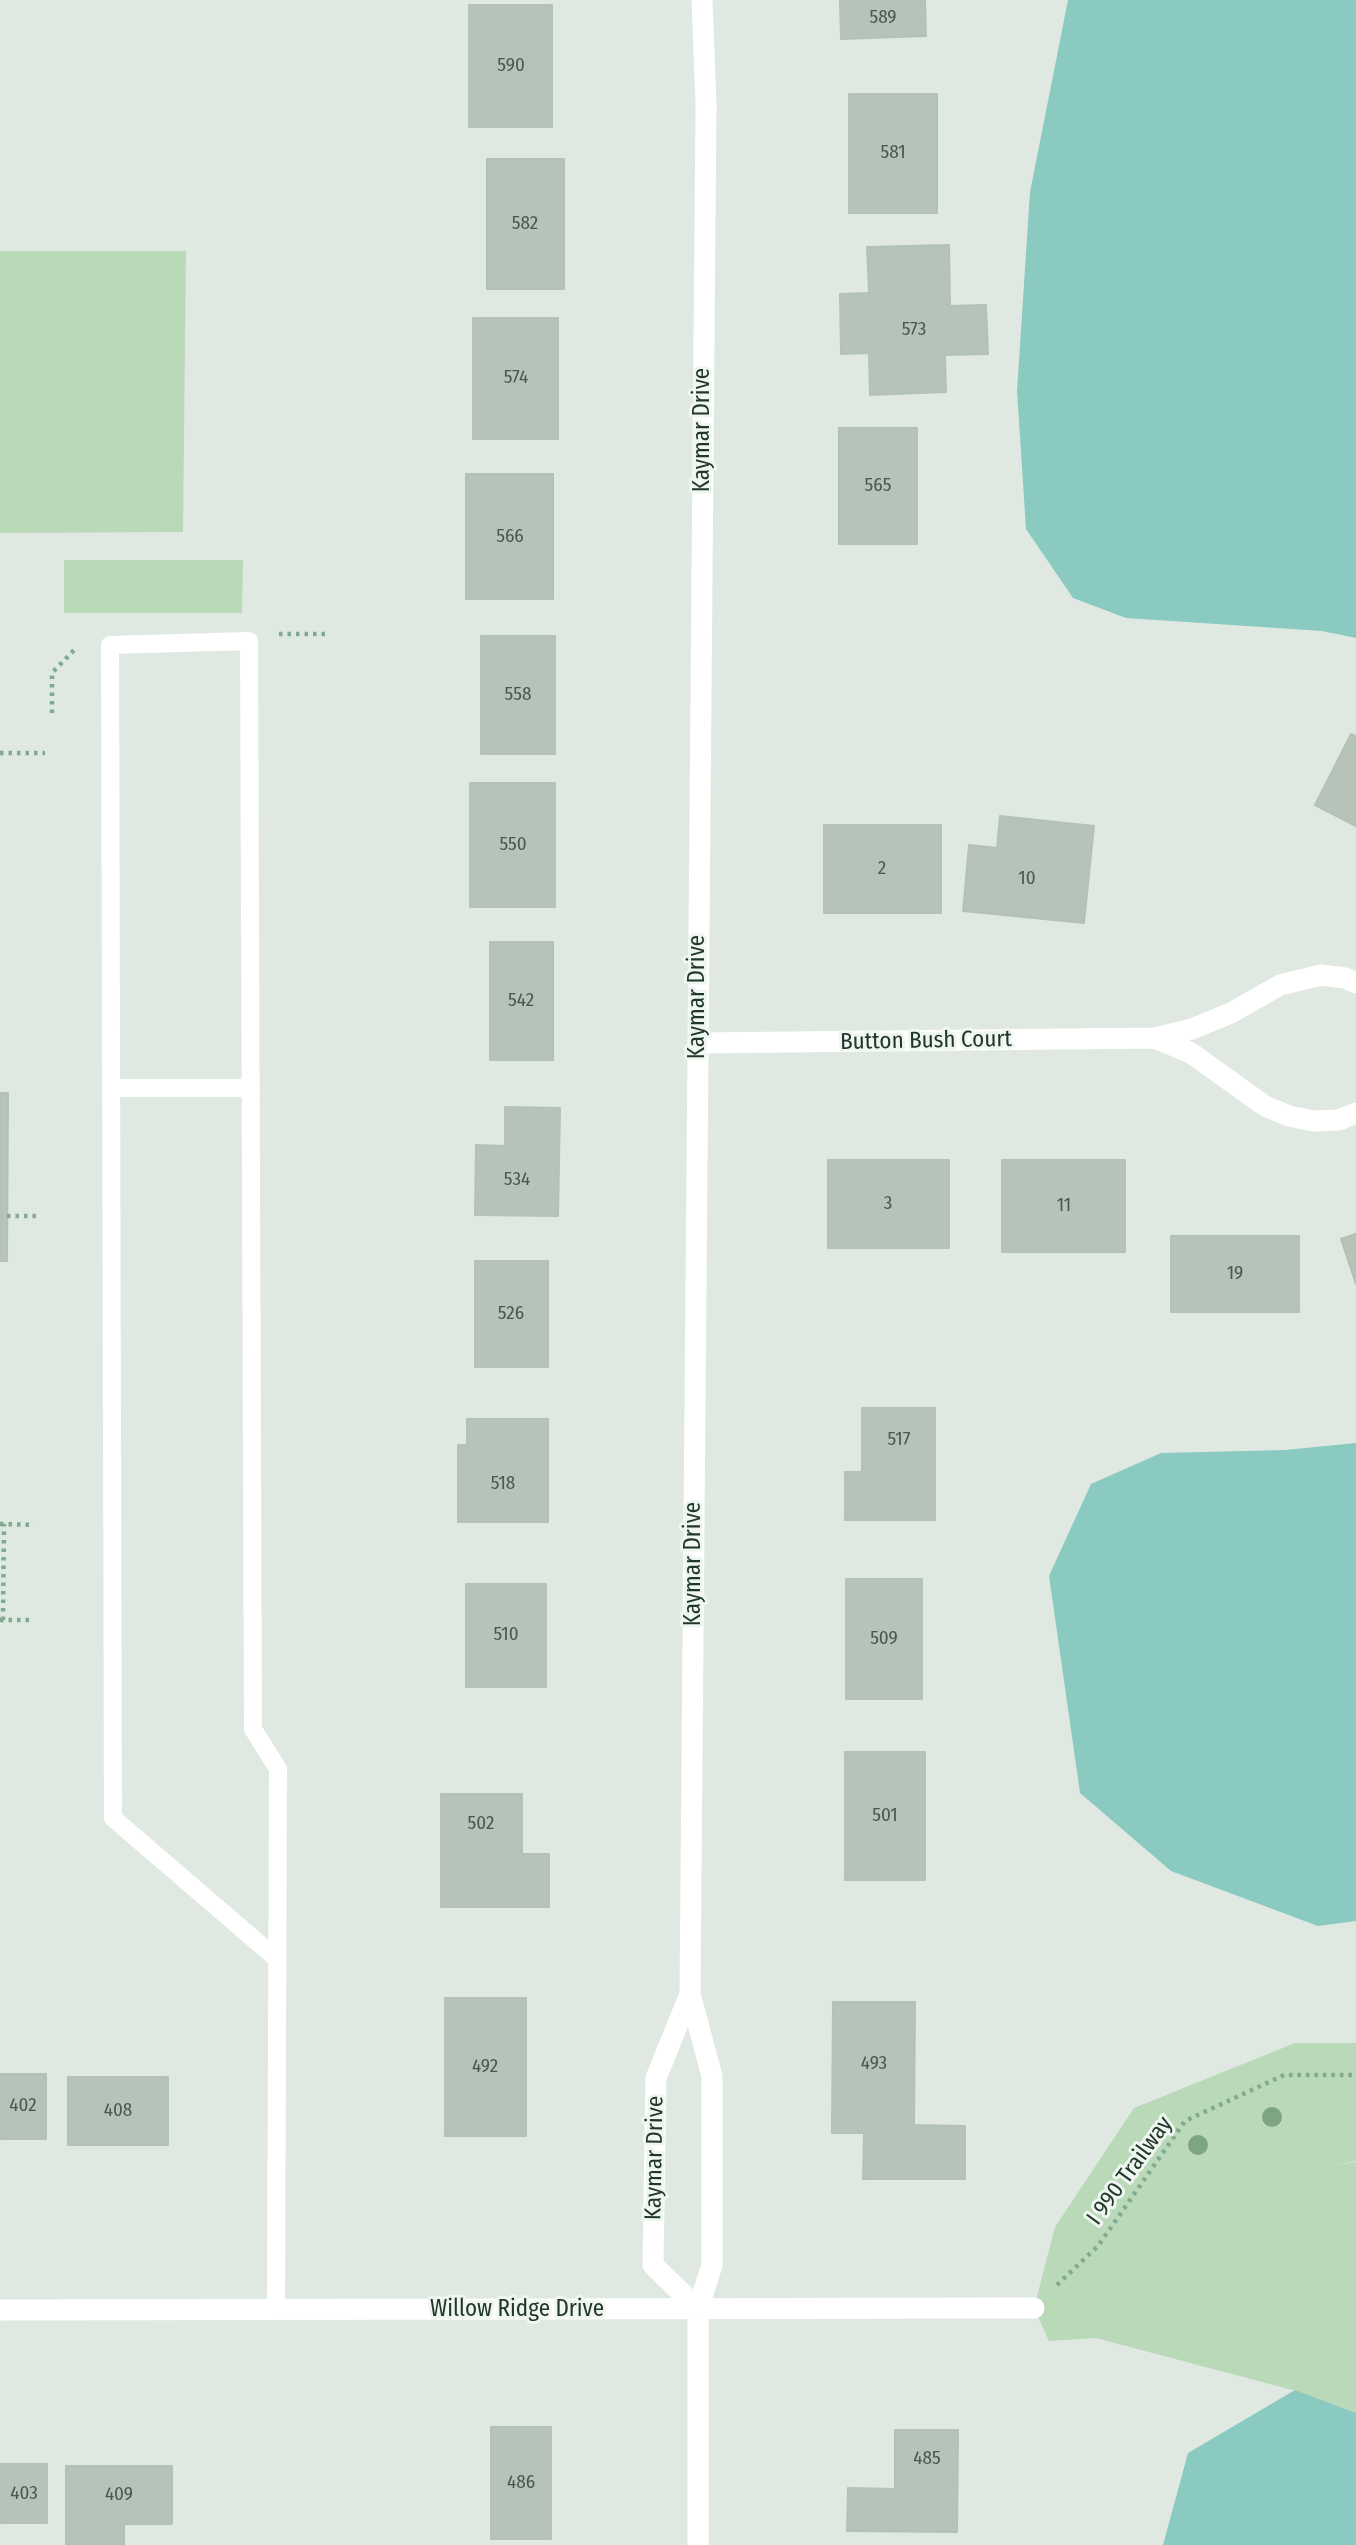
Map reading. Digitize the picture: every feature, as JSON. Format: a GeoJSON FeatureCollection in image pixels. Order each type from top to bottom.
{"type":"FeatureCollection","features":[{"type":"Feature","properties":{"kind":"street","name":"Kaymar Drive"},"geometry":{"type":"LineString","coordinates":[[698,2545],[698,2309],[712,2265],[712,2076],[690,1994],[706,105],[702,0]]}},
{"type":"Feature","properties":{"kind":"street","name":"Button Bush Court"},"geometry":{"type":"LineString","coordinates":[[698,1043],[1155,1038],[1202,1025],[1231,1013],[1280,985],[1321,975],[1345,978],[1356,983]]}},
{"type":"Feature","properties":{"kind":"street","name":"Button Bush Court"},"geometry":{"type":"LineString","coordinates":[[1155,1038],[1191,1054],[1265,1106],[1289,1116],[1314,1121],[1339,1120],[1356,1113]]}},
{"type":"Feature","properties":{"kind":"street","name":"Kaymar Drive"},"geometry":{"type":"LineString","coordinates":[[690,1994],[656,2078],[653,2265],[698,2309]]}},
{"type":"Feature","properties":{"kind":"street","name":"Willow Ridge Drive"},"geometry":{"type":"LineString","coordinates":[[0,2311],[1034,2308]]}},
{"type":"Feature","properties":{"kind":"lane"},"geometry":{"type":"LineString","coordinates":[[276,2311],[278,1769],[253,1729],[249,641],[110,645],[113,1818],[277,1959]]}},
{"type":"Feature","properties":{"kind":"lane"},"geometry":{"type":"LineString","coordinates":[[111,1088],[251,1088]]}},
{"type":"Feature","properties":{"kind":"path"},"geometry":{"type":"LineString","coordinates":[[0,753],[45,753]]}},
{"type":"Feature","properties":{"kind":"path"},"geometry":{"type":"LineString","coordinates":[[7,1216],[38,1216]]}},
{"type":"Feature","properties":{"kind":"path"},"geometry":{"type":"LineString","coordinates":[[33,1620],[2,1620],[2,1524],[34,1525]]}},
{"type":"Feature","properties":{"kind":"path","name":"I 990 Trailway"},"geometry":{"type":"LineString","coordinates":[[1034,2308],[1098,2246],[1185,2121],[1284,2075],[1356,2075]]}},
{"type":"Feature","properties":{"kind":"green space"},"geometry":{"type":"Polygon","coordinates":[[[0,251],[186,251],[183,532],[0,533],[0,251]]]}},
{"type":"Feature","properties":{"kind":"green space"},"geometry":{"type":"Polygon","coordinates":[[[64,560],[243,560],[242,613],[64,613],[64,560]]]}},
{"type":"Feature","properties":{"kind":"green space"},"geometry":{"type":"Polygon","coordinates":[[[1295,2043],[1356,2043],[1356,2161],[1335,2165],[1356,2162],[1356,2413],[1296,2391],[1096,2338],[1049,2341],[1034,2308],[1055,2227],[1134,2108],[1295,2043]]]}},
{"type":"Feature","properties":{"kind":"water"},"geometry":{"type":"Polygon","coordinates":[[[1068,0],[1356,0],[1356,638],[1322,631],[1126,618],[1073,598],[1026,529],[1017,391],[1030,192],[1068,0]]]}},
{"type":"Feature","properties":{"kind":"water"},"geometry":{"type":"Polygon","coordinates":[[[1356,1443],[1356,1921],[1318,1926],[1171,1871],[1080,1793],[1049,1576],[1091,1484],[1161,1453],[1285,1450],[1356,1443]]]}},
{"type":"Feature","properties":{"kind":"water"},"geometry":{"type":"Polygon","coordinates":[[[1295,2390],[1356,2413],[1356,2545],[1163,2545],[1188,2453],[1295,2390]]]}},
{"type":"Feature","properties":{"kind":"building"},"geometry":{"type":"Polygon","coordinates":[[[840,0],[925,0],[926,36],[841,39],[840,0]]]}},
{"type":"Feature","properties":{"kind":"building"},"geometry":{"type":"Polygon","coordinates":[[[469,5],[552,5],[552,127],[469,127],[469,5]]]}},
{"type":"Feature","properties":{"kind":"building"},"geometry":{"type":"Polygon","coordinates":[[[849,94],[937,94],[937,213],[849,213],[849,94]]]}},
{"type":"Feature","properties":{"kind":"building"},"geometry":{"type":"Polygon","coordinates":[[[487,159],[564,159],[564,289],[487,289],[487,159]]]}},
{"type":"Feature","properties":{"kind":"building"},"geometry":{"type":"Polygon","coordinates":[[[949,245],[950,306],[986,305],[988,354],[945,355],[946,392],[870,395],[869,353],[841,354],[840,294],[869,293],[867,247],[949,245]]]}},
{"type":"Feature","properties":{"kind":"building"},"geometry":{"type":"Polygon","coordinates":[[[473,318],[558,318],[558,439],[473,439],[473,318]]]}},
{"type":"Feature","properties":{"kind":"building"},"geometry":{"type":"Polygon","coordinates":[[[839,428],[917,428],[917,544],[839,544],[839,428]]]}},
{"type":"Feature","properties":{"kind":"building"},"geometry":{"type":"Polygon","coordinates":[[[466,474],[553,474],[553,599],[466,599],[466,474]]]}},
{"type":"Feature","properties":{"kind":"building"},"geometry":{"type":"Polygon","coordinates":[[[481,636],[555,636],[555,754],[481,754],[481,636]]]}},
{"type":"Feature","properties":{"kind":"building"},"geometry":{"type":"Polygon","coordinates":[[[1351,734],[1356,736],[1356,826],[1315,805],[1351,734]]]}},
{"type":"Feature","properties":{"kind":"building"},"geometry":{"type":"Polygon","coordinates":[[[470,783],[555,783],[555,907],[470,907],[470,783]]]}},
{"type":"Feature","properties":{"kind":"building"},"geometry":{"type":"Polygon","coordinates":[[[1000,816],[1094,826],[1084,923],[963,911],[969,845],[997,848],[1000,816]]]}},
{"type":"Feature","properties":{"kind":"building"},"geometry":{"type":"Polygon","coordinates":[[[824,825],[941,825],[941,913],[824,913],[824,825]]]}},
{"type":"Feature","properties":{"kind":"building"},"geometry":{"type":"Polygon","coordinates":[[[490,942],[553,942],[553,1060],[490,1060],[490,942]]]}},
{"type":"Feature","properties":{"kind":"building"},"geometry":{"type":"Polygon","coordinates":[[[0,1093],[8,1093],[7,1261],[0,1261],[0,1093]]]}},
{"type":"Feature","properties":{"kind":"building"},"geometry":{"type":"Polygon","coordinates":[[[505,1107],[560,1108],[558,1216],[475,1215],[476,1145],[505,1146],[505,1107]]]}},
{"type":"Feature","properties":{"kind":"building"},"geometry":{"type":"Polygon","coordinates":[[[828,1160],[949,1160],[949,1248],[828,1248],[828,1160]]]}},
{"type":"Feature","properties":{"kind":"building"},"geometry":{"type":"Polygon","coordinates":[[[1002,1160],[1125,1160],[1125,1252],[1002,1252],[1002,1160]]]}},
{"type":"Feature","properties":{"kind":"building"},"geometry":{"type":"Polygon","coordinates":[[[1356,1234],[1356,1284],[1341,1239],[1356,1234]]]}},
{"type":"Feature","properties":{"kind":"building"},"geometry":{"type":"Polygon","coordinates":[[[1171,1236],[1299,1236],[1299,1312],[1171,1312],[1171,1236]]]}},
{"type":"Feature","properties":{"kind":"building"},"geometry":{"type":"Polygon","coordinates":[[[475,1261],[548,1261],[548,1367],[475,1367],[475,1261]]]}},
{"type":"Feature","properties":{"kind":"building"},"geometry":{"type":"Polygon","coordinates":[[[862,1408],[935,1408],[935,1520],[845,1520],[845,1472],[862,1472],[862,1408]]]}},
{"type":"Feature","properties":{"kind":"building"},"geometry":{"type":"Polygon","coordinates":[[[467,1419],[548,1419],[548,1522],[458,1522],[458,1445],[467,1445],[467,1419]]]}},
{"type":"Feature","properties":{"kind":"building"},"geometry":{"type":"Polygon","coordinates":[[[846,1579],[922,1579],[922,1699],[846,1699],[846,1579]]]}},
{"type":"Feature","properties":{"kind":"building"},"geometry":{"type":"Polygon","coordinates":[[[466,1584],[546,1584],[546,1687],[466,1687],[466,1584]]]}},
{"type":"Feature","properties":{"kind":"building"},"geometry":{"type":"Polygon","coordinates":[[[845,1752],[925,1752],[925,1880],[845,1880],[845,1752]]]}},
{"type":"Feature","properties":{"kind":"building"},"geometry":{"type":"Polygon","coordinates":[[[441,1794],[522,1794],[522,1854],[549,1854],[549,1907],[441,1907],[441,1794]]]}},
{"type":"Feature","properties":{"kind":"building"},"geometry":{"type":"Polygon","coordinates":[[[445,1998],[526,1998],[526,2136],[445,2136],[445,1998]]]}},
{"type":"Feature","properties":{"kind":"building"},"geometry":{"type":"Polygon","coordinates":[[[833,2002],[915,2002],[914,2125],[965,2126],[965,2179],[863,2179],[864,2133],[832,2133],[833,2002]]]}},
{"type":"Feature","properties":{"kind":"building"},"geometry":{"type":"Polygon","coordinates":[[[0,2074],[46,2074],[46,2139],[0,2139],[0,2074]]]}},
{"type":"Feature","properties":{"kind":"building"},"geometry":{"type":"Polygon","coordinates":[[[68,2077],[168,2077],[168,2145],[68,2145],[68,2077]]]}},
{"type":"Feature","properties":{"kind":"building"},"geometry":{"type":"Polygon","coordinates":[[[491,2427],[551,2427],[551,2539],[491,2539],[491,2427]]]}},
{"type":"Feature","properties":{"kind":"building"},"geometry":{"type":"Polygon","coordinates":[[[895,2430],[958,2430],[957,2532],[847,2531],[848,2488],[895,2489],[895,2430]]]}},
{"type":"Feature","properties":{"kind":"building"},"geometry":{"type":"Polygon","coordinates":[[[0,2464],[47,2464],[47,2523],[0,2523],[0,2464]]]}},
{"type":"Feature","properties":{"kind":"building"},"geometry":{"type":"Polygon","coordinates":[[[66,2466],[172,2466],[172,2524],[124,2524],[124,2545],[66,2545],[66,2466]]]}}]}
